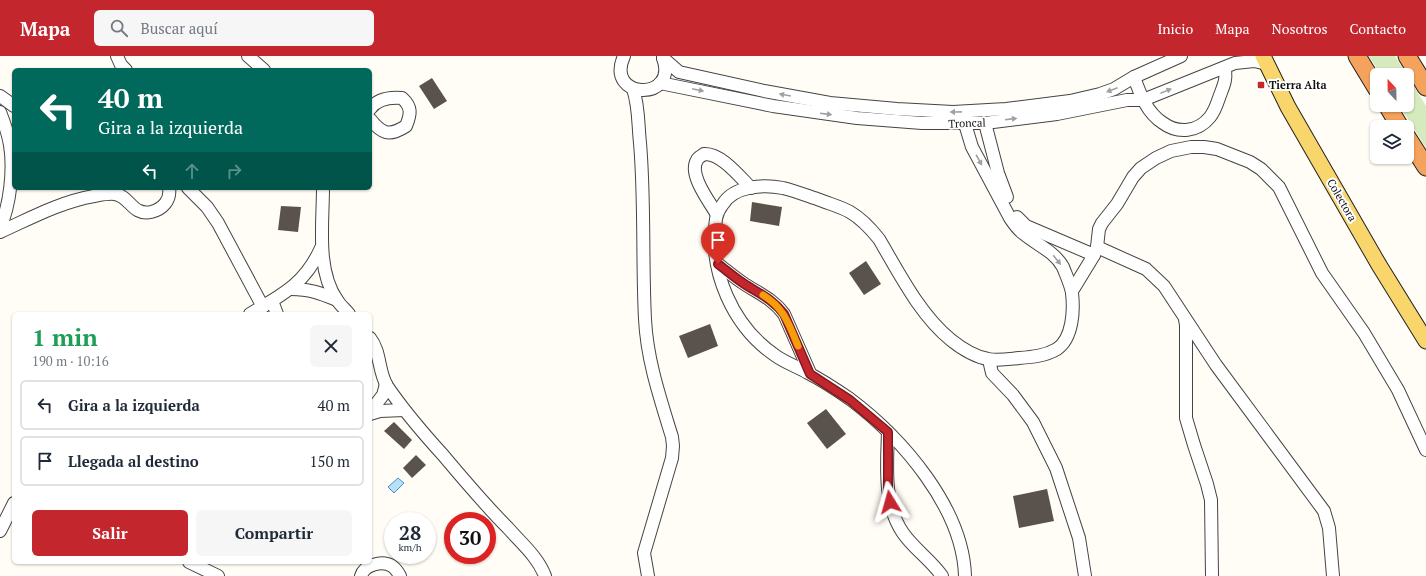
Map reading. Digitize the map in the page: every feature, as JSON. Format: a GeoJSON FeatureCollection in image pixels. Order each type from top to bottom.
{"type":"FeatureCollection","features":[{"type":"Feature","properties":{"kind":"highway"},"geometry":{"type":"LineString","coordinates":[[1357,56],[1370,77]]}},
{"type":"Feature","properties":{"kind":"highway"},"geometry":{"type":"LineString","coordinates":[[1407,56],[1426,87]]}},
{"type":"Feature","properties":{"kind":"highway"},"geometry":{"type":"LineString","coordinates":[[1414,148],[1426,167]]}},
{"type":"Feature","properties":{"kind":"main road","name":"Colectora"},"geometry":{"type":"LineString","coordinates":[[1265,60],[1296,121],[1379,264],[1426,341]]}},
{"type":"Feature","properties":{"kind":"street"},"geometry":{"type":"LineString","coordinates":[[118,56],[124,68]]}},
{"type":"Feature","properties":{"kind":"street"},"geometry":{"type":"LineString","coordinates":[[248,56],[262,68]]}},
{"type":"Feature","properties":{"kind":"street"},"geometry":{"type":"LineString","coordinates":[[624,56],[620,71],[622,78],[633,89],[648,90],[660,83]]}},
{"type":"Feature","properties":{"kind":"street","name":"Troncal"},"geometry":{"type":"LineString","coordinates":[[662,57],[671,67],[683,73],[764,92],[830,103],[897,110],[953,112],[1006,109],[1070,101],[1114,89],[1134,77],[1181,56]]}},
{"type":"Feature","properties":{"kind":"street","name":"Troncal"},"geometry":{"type":"LineString","coordinates":[[662,57],[665,71],[660,83],[773,106],[856,118],[922,123],[965,124],[1057,114],[1127,100],[1143,100],[1235,63],[1265,60]]}},
{"type":"Feature","properties":{"kind":"street"},"geometry":{"type":"LineString","coordinates":[[1134,77],[1143,100],[1162,123],[1176,129],[1188,131],[1210,117],[1224,86],[1225,68]]}},
{"type":"Feature","properties":{"kind":"street"},"geometry":{"type":"LineString","coordinates":[[633,89],[637,102],[643,175],[646,341],[650,365],[672,437],[673,446],[672,458],[644,553],[648,576]]}},
{"type":"Feature","properties":{"kind":"street"},"geometry":{"type":"LineString","coordinates":[[638,119],[648,90]]}},
{"type":"Feature","properties":{"kind":"street"},"geometry":{"type":"LineString","coordinates":[[0,96],[12,105]]}},
{"type":"Feature","properties":{"kind":"street"},"geometry":{"type":"LineString","coordinates":[[372,107],[376,103],[388,98],[402,98],[410,109],[410,115],[406,126],[392,134],[384,132],[378,128],[372,120]]}},
{"type":"Feature","properties":{"kind":"street"},"geometry":{"type":"LineString","coordinates":[[0,112],[10,145],[12,167],[8,203],[0,228]]}},
{"type":"Feature","properties":{"kind":"street"},"geometry":{"type":"LineString","coordinates":[[985,123],[998,173],[1015,216],[1026,226],[1146,269],[1164,286],[1216,365],[1324,511],[1329,528],[1333,576]]}},
{"type":"Feature","properties":{"kind":"street"},"geometry":{"type":"LineString","coordinates":[[965,124],[972,146],[1010,218],[1024,235],[1048,250],[1056,257],[1062,265],[1072,291],[1070,330],[1066,339],[1058,348],[1046,354],[989,360],[976,355],[951,340],[939,329],[919,305],[879,239],[861,220],[850,212],[828,203],[782,188],[771,186],[751,188],[736,192],[726,200],[716,213],[714,229],[718,264],[728,298],[743,324],[758,342],[777,356],[810,374],[850,400],[888,432],[927,479],[947,512],[955,529],[961,550],[965,576]]}},
{"type":"Feature","properties":{"kind":"street"},"geometry":{"type":"LineString","coordinates":[[1072,291],[1095,251],[1099,229],[1102,223],[1117,204],[1133,177],[1141,168],[1156,158],[1171,151],[1191,147],[1217,149],[1250,162],[1261,169],[1279,187],[1322,273],[1364,332],[1398,390],[1426,450]]}},
{"type":"Feature","properties":{"kind":"street"},"geometry":{"type":"LineString","coordinates":[[716,213],[696,178],[694,167],[700,156],[704,154],[715,155],[751,188]]}},
{"type":"Feature","properties":{"kind":"street"},"geometry":{"type":"LineString","coordinates":[[0,232],[65,203],[114,191],[139,211],[145,213],[152,212],[162,207],[169,197],[170,190]]}},
{"type":"Feature","properties":{"kind":"street"},"geometry":{"type":"LineString","coordinates":[[190,190],[206,207],[218,223],[267,304],[275,312]]}},
{"type":"Feature","properties":{"kind":"street"},"geometry":{"type":"LineString","coordinates":[[323,190],[323,229],[321,248],[324,267],[330,287],[337,300],[347,312]]}},
{"type":"Feature","properties":{"kind":"street"},"geometry":{"type":"LineString","coordinates":[[253,312],[291,289],[306,274],[315,262],[321,248]]}},
{"type":"Feature","properties":{"kind":"street"},"geometry":{"type":"LineString","coordinates":[[718,264],[779,307],[784,314],[810,374]]}},
{"type":"Feature","properties":{"kind":"street"},"geometry":{"type":"LineString","coordinates":[[291,289],[307,289],[337,300]]}},
{"type":"Feature","properties":{"kind":"street"},"geometry":{"type":"LineString","coordinates":[[1184,316],[1186,325],[1186,418],[1207,484],[1210,500],[1212,576]]}},
{"type":"Feature","properties":{"kind":"street"},"geometry":{"type":"LineString","coordinates":[[372,341],[376,347],[382,375],[386,384],[404,410],[484,503],[528,550],[542,569],[545,576]]}},
{"type":"Feature","properties":{"kind":"street"},"geometry":{"type":"LineString","coordinates":[[989,360],[992,373],[1013,395],[1033,422],[1056,468],[1080,538],[1085,576]]}},
{"type":"Feature","properties":{"kind":"street"},"geometry":{"type":"LineString","coordinates":[[372,410],[382,395],[386,384]]}},
{"type":"Feature","properties":{"kind":"street"},"geometry":{"type":"LineString","coordinates":[[372,413],[404,410]]}},
{"type":"Feature","properties":{"kind":"street"},"geometry":{"type":"LineString","coordinates":[[888,432],[888,492],[893,512],[904,534],[942,576]]}},
{"type":"Feature","properties":{"kind":"street"},"geometry":{"type":"LineString","coordinates":[[0,531],[12,507]]}},
{"type":"Feature","properties":{"kind":"street"},"geometry":{"type":"LineString","coordinates":[[360,576],[367,568],[375,564],[383,563],[390,565],[397,570],[400,576]]}},
{"type":"Feature","properties":{"kind":"street"},"geometry":{"type":"LineString","coordinates":[[193,564],[218,576]]}},
{"type":"Feature","properties":{"kind":"green space"},"geometry":{"type":"Polygon","coordinates":[[[1369,56],[1395,56],[1403,68],[1377,68],[1369,56]]]}},
{"type":"Feature","properties":{"kind":"green space"},"geometry":{"type":"Polygon","coordinates":[[[1414,86],[1426,106],[1426,148],[1414,129],[1414,120],[1408,120],[1403,112],[1414,112],[1414,86]]]}},
{"type":"Feature","properties":{"kind":"water"},"geometry":{"type":"Polygon","coordinates":[[[398,478],[404,483],[394,493],[388,487],[398,478]]]}},
{"type":"Feature","properties":{"kind":"building"},"geometry":{"type":"Polygon","coordinates":[[[432,78],[447,101],[434,109],[419,86],[432,78]]]}},
{"type":"Feature","properties":{"kind":"building"},"geometry":{"type":"Polygon","coordinates":[[[752,202],[782,207],[779,226],[750,221],[752,202]]]}},
{"type":"Feature","properties":{"kind":"building"},"geometry":{"type":"Polygon","coordinates":[[[281,206],[301,207],[298,232],[278,230],[281,206]]]}},
{"type":"Feature","properties":{"kind":"building"},"geometry":{"type":"Polygon","coordinates":[[[866,261],[881,284],[864,295],[849,273],[866,261]]]}},
{"type":"Feature","properties":{"kind":"building"},"geometry":{"type":"Polygon","coordinates":[[[710,324],[718,346],[688,358],[679,336],[710,324]]]}},
{"type":"Feature","properties":{"kind":"building"},"geometry":{"type":"Polygon","coordinates":[[[826,409],[846,434],[827,449],[807,423],[826,409]]]}},
{"type":"Feature","properties":{"kind":"building"},"geometry":{"type":"Polygon","coordinates":[[[394,422],[412,440],[404,449],[384,431],[394,422]]]}},
{"type":"Feature","properties":{"kind":"building"},"geometry":{"type":"Polygon","coordinates":[[[416,455],[426,465],[412,478],[403,468],[416,455]]]}},
{"type":"Feature","properties":{"kind":"building"},"geometry":{"type":"Polygon","coordinates":[[[1047,489],[1054,521],[1019,528],[1013,496],[1047,489]]]}},
{"type":"Feature","properties":{"kind":"slow traffic"},"geometry":{"type":"LineString","coordinates":[[763,295],[779,307],[784,314],[798,346]]}},
{"type":"Feature","properties":{"kind":"place","name":"Tierra Alta"},"geometry":{"type":"Point","coordinates":[1261,85]}},
{"type":"Feature","properties":{"kind":"route"},"geometry":{"type":"LineString","coordinates":[[718,264],[779,307],[784,314],[810,374],[850,400],[888,432],[887,470],[890,502]]}}]}
